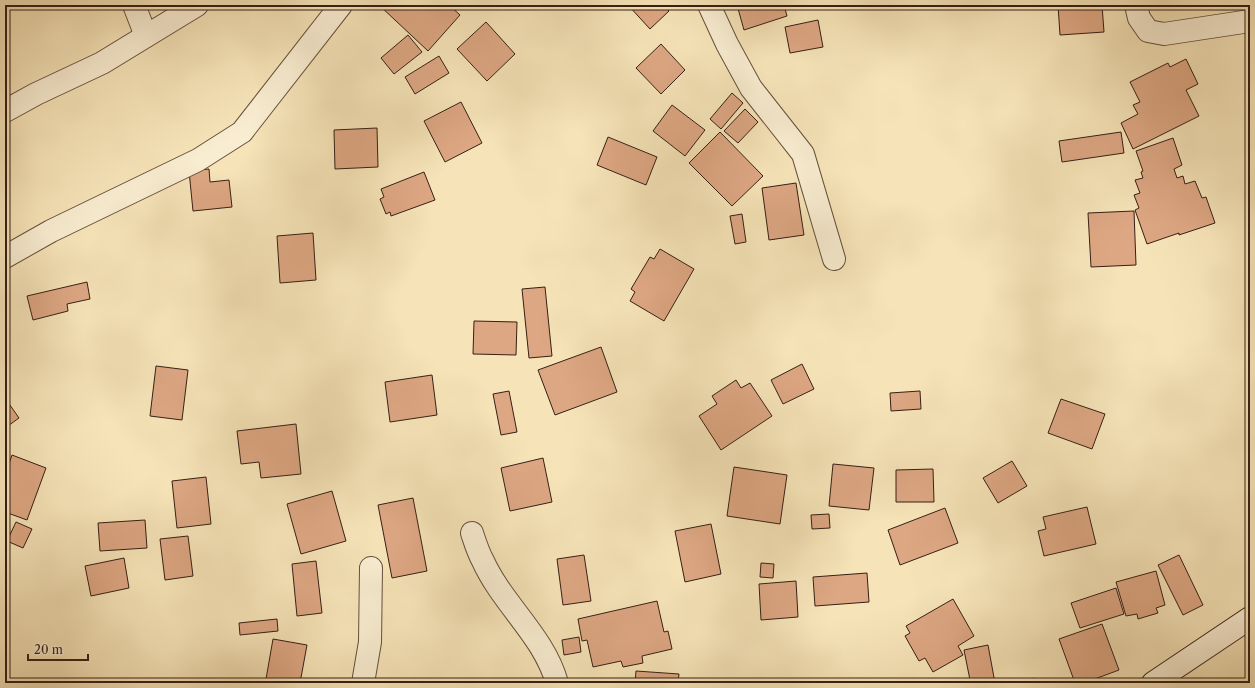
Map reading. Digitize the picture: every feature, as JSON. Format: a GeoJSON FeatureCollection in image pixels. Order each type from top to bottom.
{"type":"FeatureCollection","features":[{"type":"Feature","properties":{"kind":"street"},"geometry":{"type":"LineString","coordinates":[[134,5],[146,36]]}},
{"type":"Feature","properties":{"kind":"street"},"geometry":{"type":"LineString","coordinates":[[5,112],[36,94],[102,63],[197,5]]}},
{"type":"Feature","properties":{"kind":"street"},"geometry":{"type":"LineString","coordinates":[[5,257],[51,231],[198,160],[242,132],[341,5]]}},
{"type":"Feature","properties":{"kind":"street"},"geometry":{"type":"LineString","coordinates":[[709,5],[727,44],[751,88],[803,154],[834,259]]}},
{"type":"Feature","properties":{"kind":"street"},"geometry":{"type":"LineString","coordinates":[[1136,5],[1139,18],[1148,31],[1164,34],[1250,20]]}},
{"type":"Feature","properties":{"kind":"street"},"geometry":{"type":"LineString","coordinates":[[472,533],[483,562],[542,646],[553,669],[557,683]]}},
{"type":"Feature","properties":{"kind":"street"},"geometry":{"type":"LineString","coordinates":[[363,683],[370,642],[371,568]]}},
{"type":"Feature","properties":{"kind":"street"},"geometry":{"type":"LineString","coordinates":[[1153,683],[1250,618]]}},
{"type":"Feature","properties":{"kind":"building"},"geometry":{"type":"Polygon","coordinates":[[[379,5],[449,5],[460,15],[428,51],[379,5]]]}},
{"type":"Feature","properties":{"kind":"building"},"geometry":{"type":"Polygon","coordinates":[[[628,5],[663,5],[669,11],[650,29],[628,5]]]}},
{"type":"Feature","properties":{"kind":"building"},"geometry":{"type":"Polygon","coordinates":[[[737,5],[784,5],[787,16],[744,30],[737,5]]]}},
{"type":"Feature","properties":{"kind":"building"},"geometry":{"type":"Polygon","coordinates":[[[1058,5],[1102,5],[1104,32],[1060,35],[1058,5]]]}},
{"type":"Feature","properties":{"kind":"building"},"geometry":{"type":"Polygon","coordinates":[[[818,20],[823,47],[790,53],[785,27],[818,20]]]}},
{"type":"Feature","properties":{"kind":"building"},"geometry":{"type":"Polygon","coordinates":[[[486,22],[515,54],[487,81],[457,49],[486,22]]]}},
{"type":"Feature","properties":{"kind":"building"},"geometry":{"type":"Polygon","coordinates":[[[408,35],[422,52],[394,74],[381,58],[408,35]]]}},
{"type":"Feature","properties":{"kind":"building"},"geometry":{"type":"Polygon","coordinates":[[[661,44],[685,70],[661,94],[636,68],[661,44]]]}},
{"type":"Feature","properties":{"kind":"building"},"geometry":{"type":"Polygon","coordinates":[[[439,56],[449,73],[415,94],[405,77],[439,56]]]}},
{"type":"Feature","properties":{"kind":"building"},"geometry":{"type":"Polygon","coordinates":[[[1186,59],[1198,84],[1186,90],[1199,116],[1133,149],[1121,123],[1138,114],[1133,105],[1140,102],[1130,82],[1168,63],[1170,67],[1186,59]]]}},
{"type":"Feature","properties":{"kind":"building"},"geometry":{"type":"Polygon","coordinates":[[[732,93],[743,103],[721,129],[710,119],[732,93]]]}},
{"type":"Feature","properties":{"kind":"building"},"geometry":{"type":"Polygon","coordinates":[[[461,102],[482,143],[445,162],[424,121],[461,102]]]}},
{"type":"Feature","properties":{"kind":"building"},"geometry":{"type":"Polygon","coordinates":[[[672,105],[705,130],[685,156],[653,131],[672,105]]]}},
{"type":"Feature","properties":{"kind":"building"},"geometry":{"type":"Polygon","coordinates":[[[745,109],[758,122],[738,143],[724,131],[745,109]]]}},
{"type":"Feature","properties":{"kind":"building"},"geometry":{"type":"Polygon","coordinates":[[[377,128],[378,167],[335,169],[334,130],[377,128]]]}},
{"type":"Feature","properties":{"kind":"building"},"geometry":{"type":"Polygon","coordinates":[[[720,132],[763,176],[732,206],[689,163],[720,132]]]}},
{"type":"Feature","properties":{"kind":"building"},"geometry":{"type":"Polygon","coordinates":[[[1121,132],[1124,153],[1062,162],[1059,141],[1121,132]]]}},
{"type":"Feature","properties":{"kind":"building"},"geometry":{"type":"Polygon","coordinates":[[[608,137],[657,157],[646,185],[597,165],[608,137]]]}},
{"type":"Feature","properties":{"kind":"building"},"geometry":{"type":"Polygon","coordinates":[[[1173,138],[1182,165],[1174,169],[1177,178],[1183,176],[1185,184],[1195,181],[1202,198],[1206,197],[1215,223],[1147,244],[1135,210],[1139,208],[1134,195],[1140,193],[1135,180],[1143,178],[1141,172],[1143,171],[1136,151],[1173,138]]]}},
{"type":"Feature","properties":{"kind":"building"},"geometry":{"type":"Polygon","coordinates":[[[209,169],[210,182],[229,180],[232,207],[193,211],[189,171],[209,169]]]}},
{"type":"Feature","properties":{"kind":"building"},"geometry":{"type":"Polygon","coordinates":[[[424,172],[435,200],[391,216],[390,212],[386,214],[380,199],[384,197],[381,189],[424,172]]]}},
{"type":"Feature","properties":{"kind":"building"},"geometry":{"type":"Polygon","coordinates":[[[796,183],[804,235],[769,240],[762,188],[796,183]]]}},
{"type":"Feature","properties":{"kind":"building"},"geometry":{"type":"Polygon","coordinates":[[[1134,211],[1136,265],[1091,267],[1088,213],[1134,211]]]}},
{"type":"Feature","properties":{"kind":"building"},"geometry":{"type":"Polygon","coordinates":[[[742,214],[746,242],[735,244],[730,216],[742,214]]]}},
{"type":"Feature","properties":{"kind":"building"},"geometry":{"type":"Polygon","coordinates":[[[313,233],[316,280],[280,283],[277,236],[313,233]]]}},
{"type":"Feature","properties":{"kind":"building"},"geometry":{"type":"Polygon","coordinates":[[[660,249],[694,269],[664,321],[630,301],[635,292],[631,289],[650,257],[654,259],[660,249]]]}},
{"type":"Feature","properties":{"kind":"building"},"geometry":{"type":"Polygon","coordinates":[[[87,282],[90,299],[67,304],[68,311],[33,320],[27,296],[87,282]]]}},
{"type":"Feature","properties":{"kind":"building"},"geometry":{"type":"Polygon","coordinates":[[[545,287],[552,356],[529,358],[522,289],[545,287]]]}},
{"type":"Feature","properties":{"kind":"building"},"geometry":{"type":"Polygon","coordinates":[[[474,321],[517,322],[516,355],[473,354],[474,321]]]}},
{"type":"Feature","properties":{"kind":"building"},"geometry":{"type":"Polygon","coordinates":[[[601,347],[617,392],[555,415],[538,370],[601,347]]]}},
{"type":"Feature","properties":{"kind":"building"},"geometry":{"type":"Polygon","coordinates":[[[802,364],[814,389],[783,404],[771,380],[802,364]]]}},
{"type":"Feature","properties":{"kind":"building"},"geometry":{"type":"Polygon","coordinates":[[[156,366],[188,370],[182,420],[150,416],[156,366]]]}},
{"type":"Feature","properties":{"kind":"building"},"geometry":{"type":"Polygon","coordinates":[[[432,375],[437,415],[390,422],[385,382],[432,375]]]}},
{"type":"Feature","properties":{"kind":"building"},"geometry":{"type":"Polygon","coordinates":[[[736,380],[741,388],[750,383],[772,416],[721,450],[699,416],[717,404],[712,396],[736,380]]]}},
{"type":"Feature","properties":{"kind":"building"},"geometry":{"type":"Polygon","coordinates":[[[509,391],[517,432],[501,435],[493,394],[509,391]]]}},
{"type":"Feature","properties":{"kind":"building"},"geometry":{"type":"Polygon","coordinates":[[[920,391],[921,409],[891,411],[890,393],[920,391]]]}},
{"type":"Feature","properties":{"kind":"building"},"geometry":{"type":"Polygon","coordinates":[[[5,398],[19,418],[5,428],[5,398]]]}},
{"type":"Feature","properties":{"kind":"building"},"geometry":{"type":"Polygon","coordinates":[[[1061,399],[1105,414],[1092,449],[1048,433],[1061,399]]]}},
{"type":"Feature","properties":{"kind":"building"},"geometry":{"type":"Polygon","coordinates":[[[296,424],[301,474],[261,478],[259,462],[241,464],[237,431],[296,424]]]}},
{"type":"Feature","properties":{"kind":"building"},"geometry":{"type":"Polygon","coordinates":[[[12,455],[46,468],[27,520],[5,512],[5,475],[12,455]]]}},
{"type":"Feature","properties":{"kind":"building"},"geometry":{"type":"Polygon","coordinates":[[[543,458],[552,502],[510,511],[501,468],[543,458]]]}},
{"type":"Feature","properties":{"kind":"building"},"geometry":{"type":"Polygon","coordinates":[[[1012,461],[1027,486],[998,503],[983,478],[1012,461]]]}},
{"type":"Feature","properties":{"kind":"building"},"geometry":{"type":"Polygon","coordinates":[[[833,464],[874,468],[869,510],[829,506],[833,464]]]}},
{"type":"Feature","properties":{"kind":"building"},"geometry":{"type":"Polygon","coordinates":[[[734,467],[787,475],[780,524],[727,516],[734,467]]]}},
{"type":"Feature","properties":{"kind":"building"},"geometry":{"type":"Polygon","coordinates":[[[933,469],[934,502],[896,502],[896,470],[933,469]]]}},
{"type":"Feature","properties":{"kind":"building"},"geometry":{"type":"Polygon","coordinates":[[[206,477],[211,524],[177,528],[172,481],[206,477]]]}},
{"type":"Feature","properties":{"kind":"building"},"geometry":{"type":"Polygon","coordinates":[[[332,491],[346,541],[301,554],[287,504],[332,491]]]}},
{"type":"Feature","properties":{"kind":"building"},"geometry":{"type":"Polygon","coordinates":[[[413,498],[427,571],[392,578],[378,505],[413,498]]]}},
{"type":"Feature","properties":{"kind":"building"},"geometry":{"type":"Polygon","coordinates":[[[1087,507],[1096,544],[1044,556],[1038,531],[1046,529],[1043,517],[1087,507]]]}},
{"type":"Feature","properties":{"kind":"building"},"geometry":{"type":"Polygon","coordinates":[[[945,508],[958,543],[900,565],[888,530],[945,508]]]}},
{"type":"Feature","properties":{"kind":"building"},"geometry":{"type":"Polygon","coordinates":[[[829,514],[830,528],[812,529],[811,515],[829,514]]]}},
{"type":"Feature","properties":{"kind":"building"},"geometry":{"type":"Polygon","coordinates":[[[145,520],[147,548],[100,551],[98,523],[145,520]]]}},
{"type":"Feature","properties":{"kind":"building"},"geometry":{"type":"Polygon","coordinates":[[[16,522],[32,529],[23,548],[7,541],[16,522]]]}},
{"type":"Feature","properties":{"kind":"building"},"geometry":{"type":"Polygon","coordinates":[[[711,524],[721,574],[685,582],[675,531],[711,524]]]}},
{"type":"Feature","properties":{"kind":"building"},"geometry":{"type":"Polygon","coordinates":[[[188,536],[193,576],[165,580],[160,539],[188,536]]]}},
{"type":"Feature","properties":{"kind":"building"},"geometry":{"type":"Polygon","coordinates":[[[584,555],[591,601],[563,605],[557,559],[584,555]]]}},
{"type":"Feature","properties":{"kind":"building"},"geometry":{"type":"Polygon","coordinates":[[[1179,555],[1203,605],[1183,615],[1158,565],[1179,555]]]}},
{"type":"Feature","properties":{"kind":"building"},"geometry":{"type":"Polygon","coordinates":[[[124,558],[129,588],[91,596],[85,566],[124,558]]]}},
{"type":"Feature","properties":{"kind":"building"},"geometry":{"type":"Polygon","coordinates":[[[316,561],[322,613],[297,616],[292,564],[316,561]]]}},
{"type":"Feature","properties":{"kind":"building"},"geometry":{"type":"Polygon","coordinates":[[[761,563],[774,564],[773,578],[760,577],[761,563]]]}},
{"type":"Feature","properties":{"kind":"building"},"geometry":{"type":"Polygon","coordinates":[[[1156,571],[1165,605],[1156,608],[1158,613],[1138,619],[1137,614],[1126,616],[1116,582],[1156,571]]]}},
{"type":"Feature","properties":{"kind":"building"},"geometry":{"type":"Polygon","coordinates":[[[867,573],[869,602],[815,606],[813,577],[867,573]]]}},
{"type":"Feature","properties":{"kind":"building"},"geometry":{"type":"Polygon","coordinates":[[[796,581],[798,617],[761,620],[759,584],[796,581]]]}},
{"type":"Feature","properties":{"kind":"building"},"geometry":{"type":"Polygon","coordinates":[[[1116,588],[1124,614],[1080,628],[1071,603],[1116,588]]]}},
{"type":"Feature","properties":{"kind":"building"},"geometry":{"type":"Polygon","coordinates":[[[953,599],[974,636],[958,646],[963,655],[933,672],[925,658],[919,661],[905,636],[910,633],[906,626],[953,599]]]}},
{"type":"Feature","properties":{"kind":"building"},"geometry":{"type":"Polygon","coordinates":[[[657,601],[664,632],[668,631],[672,649],[642,656],[643,663],[623,667],[621,661],[593,667],[587,640],[582,641],[578,619],[657,601]]]}},
{"type":"Feature","properties":{"kind":"building"},"geometry":{"type":"Polygon","coordinates":[[[277,619],[278,631],[240,635],[239,623],[277,619]]]}},
{"type":"Feature","properties":{"kind":"building"},"geometry":{"type":"Polygon","coordinates":[[[1102,624],[1119,670],[1084,683],[1075,683],[1059,639],[1102,624]]]}},
{"type":"Feature","properties":{"kind":"building"},"geometry":{"type":"Polygon","coordinates":[[[579,637],[581,652],[564,655],[562,640],[579,637]]]}},
{"type":"Feature","properties":{"kind":"building"},"geometry":{"type":"Polygon","coordinates":[[[273,639],[307,645],[300,683],[266,679],[273,639]]]}},
{"type":"Feature","properties":{"kind":"building"},"geometry":{"type":"Polygon","coordinates":[[[988,645],[995,683],[978,683],[978,679],[970,680],[964,650],[988,645]]]}},
{"type":"Feature","properties":{"kind":"building"},"geometry":{"type":"Polygon","coordinates":[[[636,671],[679,674],[678,683],[635,683],[636,671]]]}},
{"type":"Feature","properties":{"kind":"building"},"geometry":{"type":"Polygon","coordinates":[[[1034,678],[1036,683],[1020,683],[1034,678]]]}}]}
